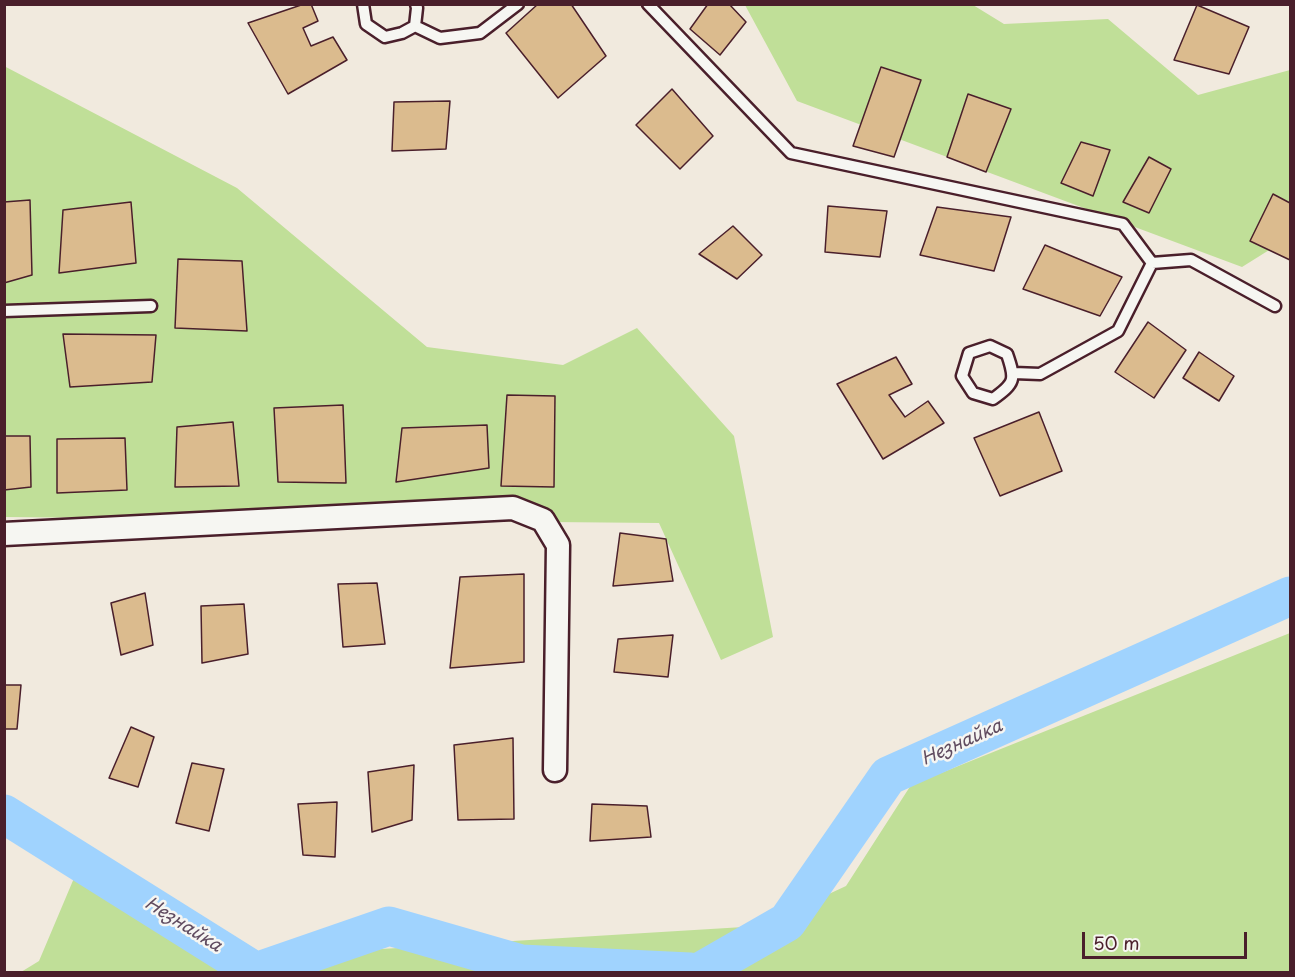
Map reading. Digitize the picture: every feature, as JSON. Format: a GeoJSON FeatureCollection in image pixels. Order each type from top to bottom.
{"type":"FeatureCollection","features":[{"type":"Feature","properties":{"kind":"street"},"geometry":{"type":"LineString","coordinates":[[4,534],[513,508],[543,520],[558,544],[555,770]]}},
{"type":"Feature","properties":{"kind":"lane"},"geometry":{"type":"LineString","coordinates":[[363,4],[366,24],[385,37],[402,33],[415,26]]}},
{"type":"Feature","properties":{"kind":"lane"},"geometry":{"type":"LineString","coordinates":[[415,26],[416,4]]}},
{"type":"Feature","properties":{"kind":"lane"},"geometry":{"type":"LineString","coordinates":[[415,26],[440,38],[480,33],[518,4]]}},
{"type":"Feature","properties":{"kind":"lane"},"geometry":{"type":"LineString","coordinates":[[648,4],[791,153],[1123,224],[1152,263]]}},
{"type":"Feature","properties":{"kind":"lane"},"geometry":{"type":"LineString","coordinates":[[1152,263],[1191,261],[1275,306]]}},
{"type":"Feature","properties":{"kind":"lane"},"geometry":{"type":"LineString","coordinates":[[1014,373],[1040,374],[1118,331],[1152,263]]}},
{"type":"Feature","properties":{"kind":"lane"},"geometry":{"type":"LineString","coordinates":[[4,310],[151,306]]}},
{"type":"Feature","properties":{"kind":"lane"},"geometry":{"type":"LineString","coordinates":[[990,346],[1007,354],[1014,373],[1009,387],[993,399],[973,393],[962,376],[969,353],[990,346]]}},
{"type":"Feature","properties":{"kind":"green space"},"geometry":{"type":"Polygon","coordinates":[[[745,5],[973,5],[1004,24],[1108,19],[1198,95],[1290,70],[1290,237],[1242,267],[797,101],[745,5]]]}},
{"type":"Feature","properties":{"kind":"green space"},"geometry":{"type":"Polygon","coordinates":[[[4,66],[237,188],[427,347],[563,365],[637,328],[734,436],[773,637],[721,660],[659,523],[5,517],[4,66]]]}},
{"type":"Feature","properties":{"kind":"green space"},"geometry":{"type":"Polygon","coordinates":[[[1290,633],[1290,972],[21,972],[39,961],[88,845],[266,956],[760,926],[846,886],[911,785],[1290,633]]]}},
{"type":"Feature","properties":{"kind":"building"},"geometry":{"type":"Polygon","coordinates":[[[304,4],[311,4],[318,21],[303,28],[311,46],[333,37],[347,60],[288,94],[248,23],[304,4]]]}},
{"type":"Feature","properties":{"kind":"building"},"geometry":{"type":"Polygon","coordinates":[[[538,4],[571,4],[606,56],[558,98],[506,33],[538,4]]]}},
{"type":"Feature","properties":{"kind":"building"},"geometry":{"type":"Polygon","coordinates":[[[708,4],[729,4],[746,22],[720,55],[690,29],[708,4]]]}},
{"type":"Feature","properties":{"kind":"building"},"geometry":{"type":"Polygon","coordinates":[[[1197,5],[1249,27],[1229,74],[1174,60],[1197,5]]]}},
{"type":"Feature","properties":{"kind":"building"},"geometry":{"type":"Polygon","coordinates":[[[881,67],[921,80],[894,157],[853,146],[881,67]]]}},
{"type":"Feature","properties":{"kind":"building"},"geometry":{"type":"Polygon","coordinates":[[[672,89],[713,136],[680,169],[636,125],[672,89]]]}},
{"type":"Feature","properties":{"kind":"building"},"geometry":{"type":"Polygon","coordinates":[[[968,94],[1011,109],[986,172],[947,157],[968,94]]]}},
{"type":"Feature","properties":{"kind":"building"},"geometry":{"type":"Polygon","coordinates":[[[450,101],[446,149],[392,151],[394,102],[450,101]]]}},
{"type":"Feature","properties":{"kind":"building"},"geometry":{"type":"Polygon","coordinates":[[[1081,142],[1110,150],[1093,196],[1061,183],[1081,142]]]}},
{"type":"Feature","properties":{"kind":"building"},"geometry":{"type":"Polygon","coordinates":[[[1149,157],[1171,169],[1149,213],[1123,202],[1149,157]]]}},
{"type":"Feature","properties":{"kind":"building"},"geometry":{"type":"Polygon","coordinates":[[[1273,194],[1290,203],[1290,260],[1250,241],[1273,194]]]}},
{"type":"Feature","properties":{"kind":"building"},"geometry":{"type":"Polygon","coordinates":[[[30,200],[32,275],[4,283],[4,202],[30,200]]]}},
{"type":"Feature","properties":{"kind":"building"},"geometry":{"type":"Polygon","coordinates":[[[131,202],[136,263],[59,273],[63,210],[131,202]]]}},
{"type":"Feature","properties":{"kind":"building"},"geometry":{"type":"Polygon","coordinates":[[[828,206],[887,211],[880,257],[825,252],[828,206]]]}},
{"type":"Feature","properties":{"kind":"building"},"geometry":{"type":"Polygon","coordinates":[[[937,207],[1011,217],[994,271],[920,255],[937,207]]]}},
{"type":"Feature","properties":{"kind":"building"},"geometry":{"type":"Polygon","coordinates":[[[733,226],[762,255],[737,279],[699,254],[733,226]]]}},
{"type":"Feature","properties":{"kind":"building"},"geometry":{"type":"Polygon","coordinates":[[[1045,245],[1122,277],[1100,316],[1023,289],[1045,245]]]}},
{"type":"Feature","properties":{"kind":"building"},"geometry":{"type":"Polygon","coordinates":[[[178,259],[242,261],[247,331],[175,328],[178,259]]]}},
{"type":"Feature","properties":{"kind":"building"},"geometry":{"type":"Polygon","coordinates":[[[1148,322],[1186,350],[1154,398],[1115,372],[1148,322]]]}},
{"type":"Feature","properties":{"kind":"building"},"geometry":{"type":"Polygon","coordinates":[[[63,334],[156,335],[152,382],[70,387],[63,334]]]}},
{"type":"Feature","properties":{"kind":"building"},"geometry":{"type":"Polygon","coordinates":[[[1199,352],[1234,376],[1219,401],[1183,378],[1199,352]]]}},
{"type":"Feature","properties":{"kind":"building"},"geometry":{"type":"Polygon","coordinates":[[[896,357],[912,384],[889,395],[905,417],[928,401],[944,423],[883,459],[837,384],[896,357]]]}},
{"type":"Feature","properties":{"kind":"building"},"geometry":{"type":"Polygon","coordinates":[[[507,395],[555,396],[554,487],[501,486],[507,395]]]}},
{"type":"Feature","properties":{"kind":"building"},"geometry":{"type":"Polygon","coordinates":[[[343,405],[346,483],[278,482],[274,408],[343,405]]]}},
{"type":"Feature","properties":{"kind":"building"},"geometry":{"type":"Polygon","coordinates":[[[1039,412],[1062,471],[1000,496],[974,438],[1039,412]]]}},
{"type":"Feature","properties":{"kind":"building"},"geometry":{"type":"Polygon","coordinates":[[[233,422],[239,486],[175,487],[177,427],[233,422]]]}},
{"type":"Feature","properties":{"kind":"building"},"geometry":{"type":"Polygon","coordinates":[[[487,425],[489,468],[396,482],[402,428],[487,425]]]}},
{"type":"Feature","properties":{"kind":"building"},"geometry":{"type":"Polygon","coordinates":[[[4,436],[30,436],[31,487],[4,490],[4,436]]]}},
{"type":"Feature","properties":{"kind":"building"},"geometry":{"type":"Polygon","coordinates":[[[125,438],[127,490],[57,493],[57,439],[125,438]]]}},
{"type":"Feature","properties":{"kind":"building"},"geometry":{"type":"Polygon","coordinates":[[[620,533],[666,539],[673,581],[613,586],[620,533]]]}},
{"type":"Feature","properties":{"kind":"building"},"geometry":{"type":"Polygon","coordinates":[[[524,574],[524,662],[450,668],[460,577],[524,574]]]}},
{"type":"Feature","properties":{"kind":"building"},"geometry":{"type":"Polygon","coordinates":[[[377,583],[385,644],[343,647],[338,584],[377,583]]]}},
{"type":"Feature","properties":{"kind":"building"},"geometry":{"type":"Polygon","coordinates":[[[145,593],[153,645],[121,655],[111,603],[145,593]]]}},
{"type":"Feature","properties":{"kind":"building"},"geometry":{"type":"Polygon","coordinates":[[[244,604],[248,654],[202,663],[201,606],[244,604]]]}},
{"type":"Feature","properties":{"kind":"building"},"geometry":{"type":"Polygon","coordinates":[[[673,635],[668,677],[614,672],[618,639],[673,635]]]}},
{"type":"Feature","properties":{"kind":"building"},"geometry":{"type":"Polygon","coordinates":[[[4,685],[21,685],[17,729],[4,729],[4,685]]]}},
{"type":"Feature","properties":{"kind":"building"},"geometry":{"type":"Polygon","coordinates":[[[131,727],[154,737],[138,787],[109,778],[131,727]]]}},
{"type":"Feature","properties":{"kind":"building"},"geometry":{"type":"Polygon","coordinates":[[[513,738],[514,819],[458,820],[454,745],[513,738]]]}},
{"type":"Feature","properties":{"kind":"building"},"geometry":{"type":"Polygon","coordinates":[[[192,763],[224,769],[209,831],[176,823],[192,763]]]}},
{"type":"Feature","properties":{"kind":"building"},"geometry":{"type":"Polygon","coordinates":[[[414,765],[412,820],[372,832],[368,772],[414,765]]]}},
{"type":"Feature","properties":{"kind":"building"},"geometry":{"type":"Polygon","coordinates":[[[337,802],[335,857],[303,855],[298,804],[337,802]]]}},
{"type":"Feature","properties":{"kind":"building"},"geometry":{"type":"Polygon","coordinates":[[[592,804],[647,806],[651,837],[590,841],[592,804]]]}},
{"type":"Feature","properties":{"kind":"waterway","name":"Незнайка"},"geometry":{"type":"LineString","coordinates":[[700,972],[787,922],[888,776],[1290,596]]}},
{"type":"Feature","properties":{"kind":"waterway","name":"Незнайка"},"geometry":{"type":"LineString","coordinates":[[4,814],[256,972],[389,926],[521,964],[690,972]]}}]}
